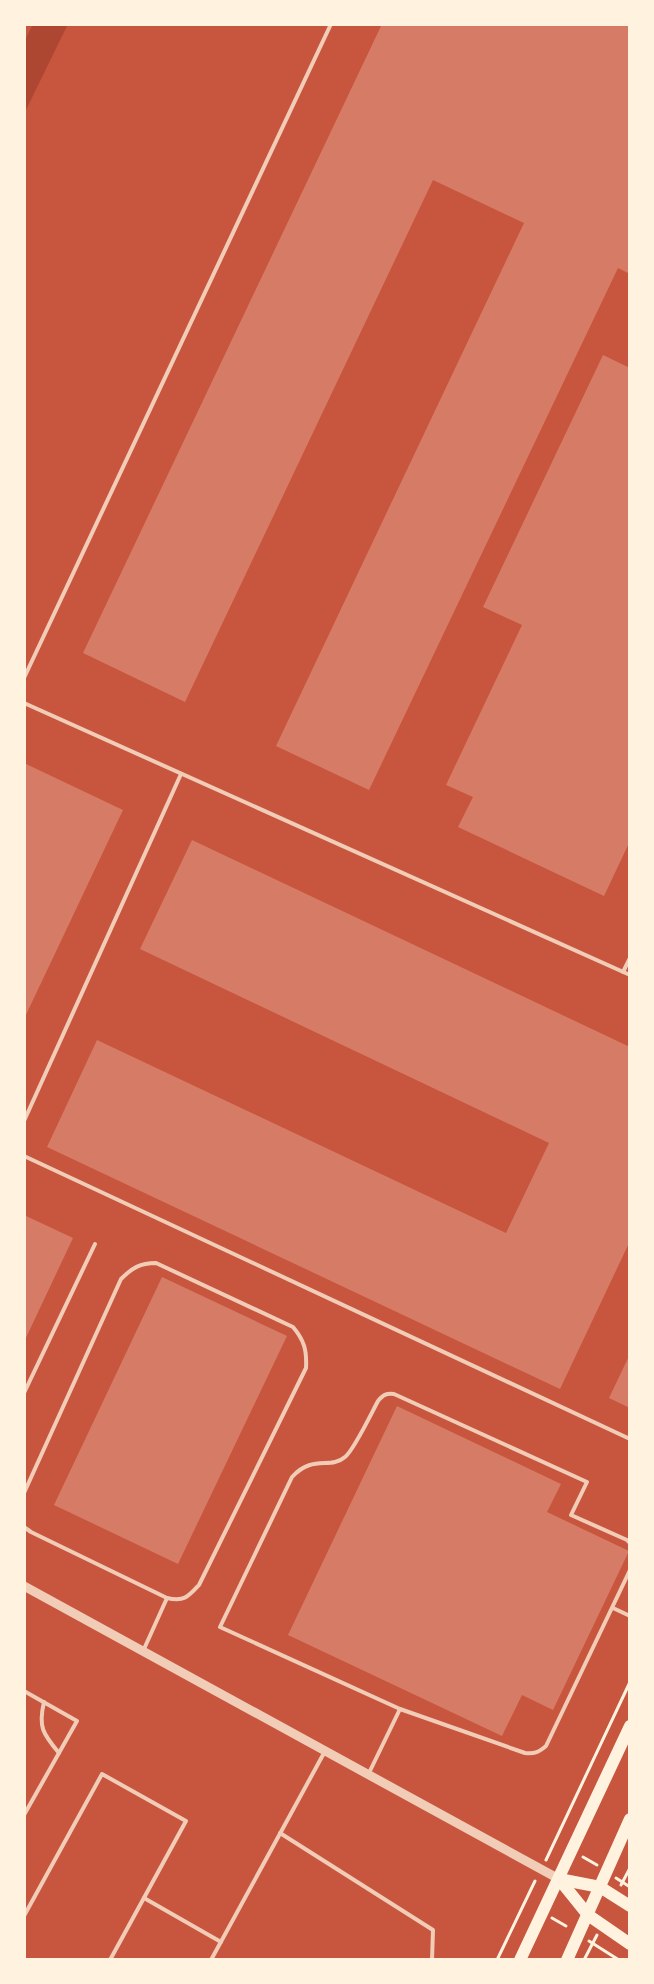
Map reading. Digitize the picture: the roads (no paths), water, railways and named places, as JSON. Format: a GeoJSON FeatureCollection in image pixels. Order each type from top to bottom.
{"type":"FeatureCollection","features":[{"type":"Feature","properties":{"kind":"main road"},"geometry":{"type":"LineString","coordinates":[[520,1960],[630,1726]]}},
{"type":"Feature","properties":{"kind":"main road"},"geometry":{"type":"LineString","coordinates":[[567,1960],[630,1819]]}},
{"type":"Feature","properties":{"kind":"main road"},"geometry":{"type":"LineString","coordinates":[[559,1879],[600,1887],[630,1906]]}},
{"type":"Feature","properties":{"kind":"main road"},"geometry":{"type":"LineString","coordinates":[[559,1879],[588,1915],[630,1944]]}},
{"type":"Feature","properties":{"kind":"street"},"geometry":{"type":"LineString","coordinates":[[24,1586],[559,1879]]}},
{"type":"Feature","properties":{"kind":"lane"},"geometry":{"type":"LineString","coordinates":[[24,678],[331,24]]}},
{"type":"Feature","properties":{"kind":"lane"},"geometry":{"type":"LineString","coordinates":[[24,703],[630,975]]}},
{"type":"Feature","properties":{"kind":"lane"},"geometry":{"type":"LineString","coordinates":[[24,1121],[181,774]]}},
{"type":"Feature","properties":{"kind":"lane"},"geometry":{"type":"LineString","coordinates":[[623,972],[630,958]]}},
{"type":"Feature","properties":{"kind":"lane"},"geometry":{"type":"LineString","coordinates":[[24,1156],[630,1439]]}},
{"type":"Feature","properties":{"kind":"lane"},"geometry":{"type":"LineString","coordinates":[[24,1393],[95,1244]]}},
{"type":"Feature","properties":{"kind":"lane"},"geometry":{"type":"LineString","coordinates":[[24,1493],[121,1279],[131,1269],[143,1263],[156,1263],[293,1327],[302,1337],[307,1354],[306,1368],[199,1585],[189,1595],[179,1600],[167,1598],[24,1527]]}},
{"type":"Feature","properties":{"kind":"lane"},"geometry":{"type":"LineString","coordinates":[[630,1543],[571,1515],[587,1482],[394,1394],[383,1395],[345,1458],[335,1462],[312,1463],[300,1468],[292,1477],[220,1627],[400,1709],[533,1754],[546,1746],[630,1570]]}},
{"type":"Feature","properties":{"kind":"lane"},"geometry":{"type":"LineString","coordinates":[[143,1652],[167,1598]]}},
{"type":"Feature","properties":{"kind":"lane"},"geometry":{"type":"LineString","coordinates":[[613,1608],[630,1616]]}},
{"type":"Feature","properties":{"kind":"lane"},"geometry":{"type":"LineString","coordinates":[[24,1691],[77,1721],[24,1815]]}},
{"type":"Feature","properties":{"kind":"lane"},"geometry":{"type":"LineString","coordinates":[[44,1702],[40,1717],[42,1731],[59,1753]]}},
{"type":"Feature","properties":{"kind":"lane"},"geometry":{"type":"LineString","coordinates":[[368,1775],[400,1709]]}},
{"type":"Feature","properties":{"kind":"lane"},"geometry":{"type":"LineString","coordinates":[[211,1960],[326,1751]]}},
{"type":"Feature","properties":{"kind":"lane"},"geometry":{"type":"LineString","coordinates":[[24,1916],[102,1774],[186,1821],[110,1960]]}},
{"type":"Feature","properties":{"kind":"lane"},"geometry":{"type":"LineString","coordinates":[[280,1833],[433,1930],[432,1960]]}},
{"type":"Feature","properties":{"kind":"lane"},"geometry":{"type":"LineString","coordinates":[[144,1898],[221,1942]]}}]}
